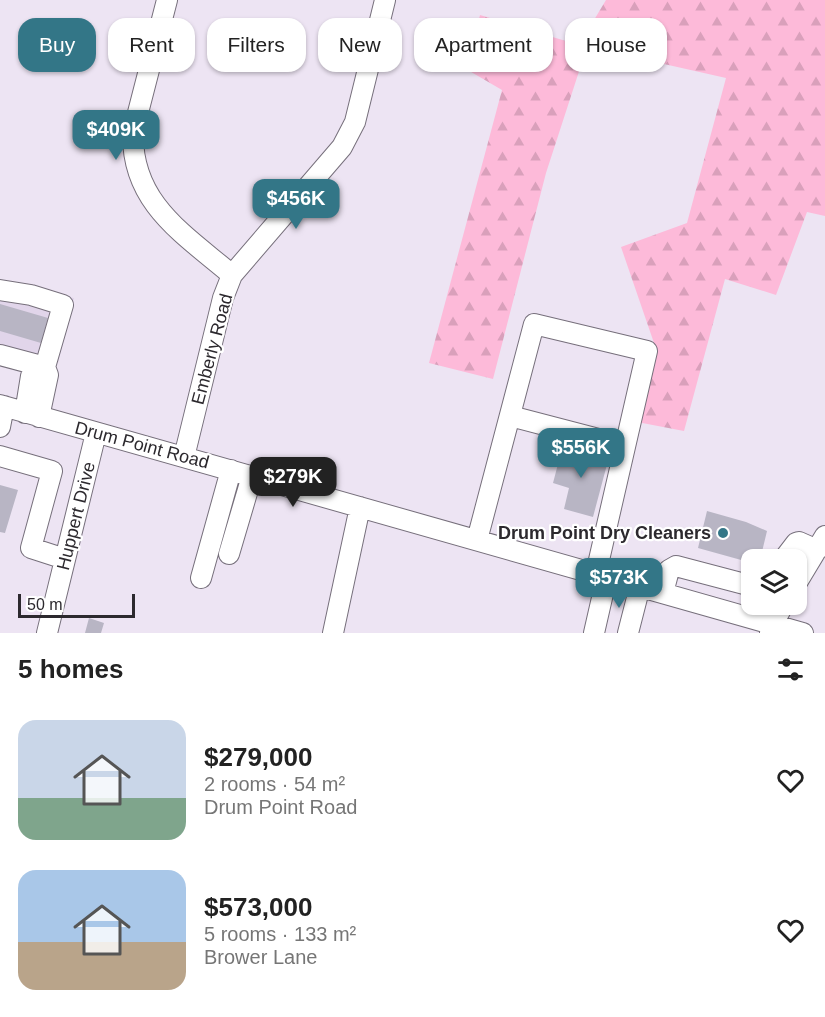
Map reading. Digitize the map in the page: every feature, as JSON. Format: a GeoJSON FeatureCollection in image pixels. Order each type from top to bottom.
{"type":"FeatureCollection","features":[{"type":"Feature","properties":{"kind":"street"},"geometry":{"type":"LineString","coordinates":[[167,0],[133,132],[136,168],[146,190],[163,216],[232,275]]}},
{"type":"Feature","properties":{"kind":"street","name":"Emberly Road"},"geometry":{"type":"LineString","coordinates":[[184,456],[224,298],[232,275],[342,147],[355,122],[385,0]]}},
{"type":"Feature","properties":{"kind":"street"},"geometry":{"type":"LineString","coordinates":[[0,290],[31,295],[63,305],[45,367]]}},
{"type":"Feature","properties":{"kind":"street"},"geometry":{"type":"LineString","coordinates":[[0,298],[10,299],[31,295]]}},
{"type":"Feature","properties":{"kind":"street"},"geometry":{"type":"LineString","coordinates":[[477,540],[534,324],[647,351],[625,446],[594,633]]}},
{"type":"Feature","properties":{"kind":"street"},"geometry":{"type":"LineString","coordinates":[[0,355],[45,367]]}},
{"type":"Feature","properties":{"kind":"street"},"geometry":{"type":"LineString","coordinates":[[32,415],[31,376],[37,367],[45,367]]}},
{"type":"Feature","properties":{"kind":"street"},"geometry":{"type":"LineString","coordinates":[[0,427],[2,406]]}},
{"type":"Feature","properties":{"kind":"street","name":"Drum Point Road"},"geometry":{"type":"LineString","coordinates":[[2,406],[803,633]]}},
{"type":"Feature","properties":{"kind":"street"},"geometry":{"type":"LineString","coordinates":[[510,416],[625,446]]}},
{"type":"Feature","properties":{"kind":"street","name":"Huppert Drive"},"geometry":{"type":"LineString","coordinates":[[47,633],[96,433]]}},
{"type":"Feature","properties":{"kind":"street"},"geometry":{"type":"LineString","coordinates":[[0,456],[52,471],[32,548],[65,559]]}},
{"type":"Feature","properties":{"kind":"street"},"geometry":{"type":"LineString","coordinates":[[201,578],[231,470]]}},
{"type":"Feature","properties":{"kind":"street"},"geometry":{"type":"LineString","coordinates":[[229,554],[252,476]]}},
{"type":"Feature","properties":{"kind":"street"},"geometry":{"type":"LineString","coordinates":[[333,633],[360,507]]}},
{"type":"Feature","properties":{"kind":"street"},"geometry":{"type":"LineString","coordinates":[[791,549],[796,543],[821,543]]}},
{"type":"Feature","properties":{"kind":"street"},"geometry":{"type":"LineString","coordinates":[[807,566],[821,543]]}},
{"type":"Feature","properties":{"kind":"street"},"geometry":{"type":"LineString","coordinates":[[663,592],[669,570],[676,566],[741,583]]}},
{"type":"Feature","properties":{"kind":"street"},"geometry":{"type":"LineString","coordinates":[[628,633],[640,586]]}},
{"type":"Feature","properties":{"kind":"shaded area"},"geometry":{"type":"Polygon","coordinates":[[[0,281],[74,298],[58,363],[0,349],[0,281]]]}},
{"type":"Feature","properties":{"kind":"green space"},"geometry":{"type":"Polygon","coordinates":[[[606,0],[825,0],[825,216],[807,212],[776,295],[725,279],[684,431],[637,422],[654,343],[621,247],[687,223],[726,78],[667,65],[667,18],[595,18],[606,0]]]}},
{"type":"Feature","properties":{"kind":"green space"},"geometry":{"type":"Polygon","coordinates":[[[553,37],[565,41],[565,72],[579,72],[546,173],[493,379],[429,363],[502,90],[471,72],[553,72],[553,37]]]}},
{"type":"Feature","properties":{"kind":"building"},"geometry":{"type":"Polygon","coordinates":[[[0,304],[48,318],[41,343],[0,331],[0,304]]]}},
{"type":"Feature","properties":{"kind":"building"},"geometry":{"type":"Polygon","coordinates":[[[563,445],[609,457],[593,517],[564,509],[569,488],[553,483],[563,445]]]}},
{"type":"Feature","properties":{"kind":"building"},"geometry":{"type":"Polygon","coordinates":[[[0,485],[18,490],[5,533],[0,532],[0,485]]]}},
{"type":"Feature","properties":{"kind":"building"},"geometry":{"type":"Polygon","coordinates":[[[707,511],[746,522],[767,531],[763,549],[741,549],[741,560],[698,548],[707,511]]]}},
{"type":"Feature","properties":{"kind":"building"},"geometry":{"type":"Polygon","coordinates":[[[89,618],[104,623],[101,633],[85,633],[89,618]]]}},
{"type":"Feature","properties":{"kind":"place","name":"Drum Point Dry Cleaners"},"geometry":{"type":"Point","coordinates":[723,533]}}]}
